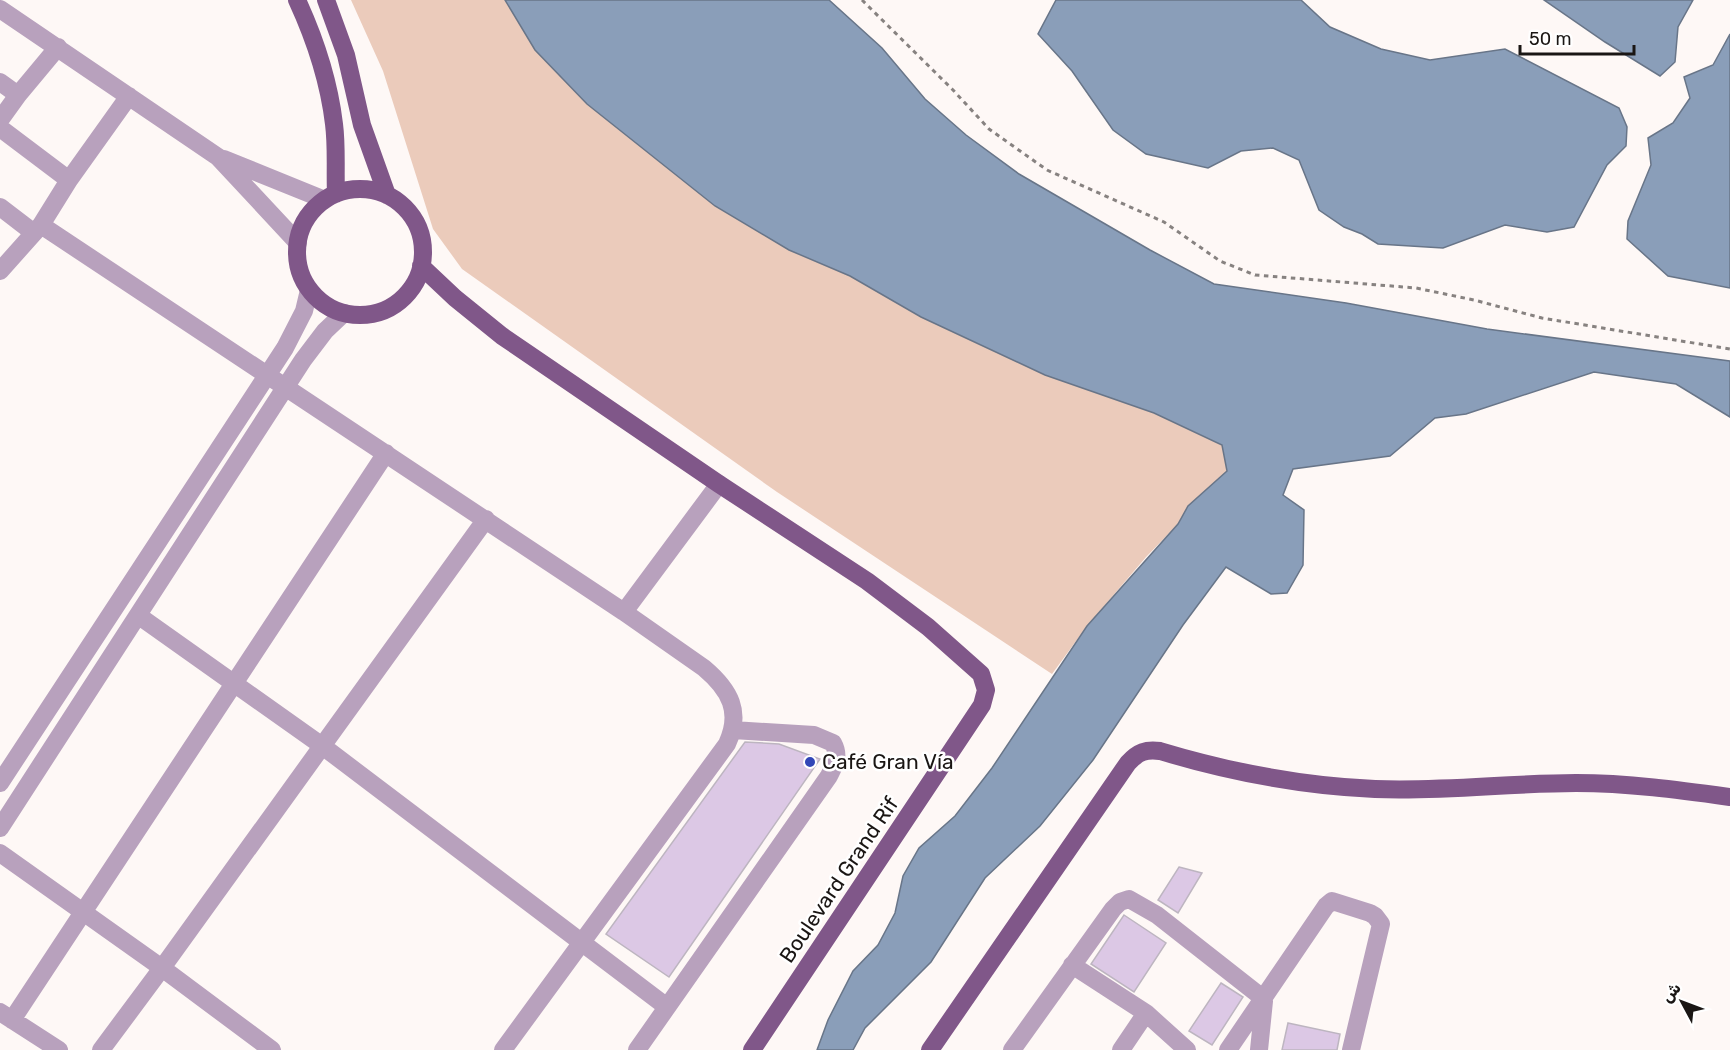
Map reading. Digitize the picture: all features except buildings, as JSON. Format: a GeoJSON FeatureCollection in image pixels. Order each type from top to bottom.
{"type":"FeatureCollection","features":[{"type":"Feature","properties":{"kind":"main road"},"geometry":{"type":"LineString","coordinates":[[297,0],[321,63],[330,98],[334,127],[330,197]]}},
{"type":"Feature","properties":{"kind":"main road"},"geometry":{"type":"LineString","coordinates":[[326,0],[343,46],[363,125],[387,195]]}},
{"type":"Feature","properties":{"kind":"main road"},"geometry":{"type":"LineString","coordinates":[[353,190],[370,190],[387,195],[401,204],[419,231],[422,247],[421,266],[411,289],[390,307],[368,314],[344,314],[325,304],[309,290],[301,276],[297,259],[301,230],[307,218],[330,197],[353,190]]}},
{"type":"Feature","properties":{"kind":"main road","name":"Boulevard Grand Rif"},"geometry":{"type":"LineString","coordinates":[[421,266],[494,330],[718,484],[881,591],[976,668],[985,682],[985,698],[962,735],[753,1050]]}},
{"type":"Feature","properties":{"kind":"main road"},"geometry":{"type":"LineString","coordinates":[[930,1050],[1128,763],[1142,751],[1151,749],[1251,774],[1344,787],[1438,790],[1539,783],[1594,783],[1648,786],[1730,797]]}},
{"type":"Feature","properties":{"kind":"street"},"geometry":{"type":"LineString","coordinates":[[0,9],[218,157],[298,243]]}},
{"type":"Feature","properties":{"kind":"street"},"geometry":{"type":"LineString","coordinates":[[0,120],[58,48]]}},
{"type":"Feature","properties":{"kind":"street"},"geometry":{"type":"LineString","coordinates":[[0,82],[18,95]]}},
{"type":"Feature","properties":{"kind":"street"},"geometry":{"type":"LineString","coordinates":[[0,272],[38,229],[69,180],[129,96]]}},
{"type":"Feature","properties":{"kind":"street"},"geometry":{"type":"LineString","coordinates":[[0,128],[69,180]]}},
{"type":"Feature","properties":{"kind":"street"},"geometry":{"type":"LineString","coordinates":[[218,157],[330,197]]}},
{"type":"Feature","properties":{"kind":"street"},"geometry":{"type":"LineString","coordinates":[[0,207],[286,387],[486,519],[624,612],[713,676],[721,685],[735,719],[727,744],[504,1050]]}},
{"type":"Feature","properties":{"kind":"street"},"geometry":{"type":"LineString","coordinates":[[0,783],[295,331],[309,290]]}},
{"type":"Feature","properties":{"kind":"street"},"geometry":{"type":"LineString","coordinates":[[0,828],[286,387],[314,346],[344,314]]}},
{"type":"Feature","properties":{"kind":"street"},"geometry":{"type":"LineString","coordinates":[[59,1050],[6,1016],[84,912],[386,453]]}},
{"type":"Feature","properties":{"kind":"street"},"geometry":{"type":"LineString","coordinates":[[624,612],[718,484]]}},
{"type":"Feature","properties":{"kind":"street"},"geometry":{"type":"LineString","coordinates":[[101,1050],[486,519]]}},
{"type":"Feature","properties":{"kind":"street"},"geometry":{"type":"LineString","coordinates":[[139,616],[321,746],[667,1007]]}},
{"type":"Feature","properties":{"kind":"street"},"geometry":{"type":"LineString","coordinates":[[637,1050],[829,776],[837,755],[833,743],[814,735],[733,730]]}},
{"type":"Feature","properties":{"kind":"street"},"geometry":{"type":"LineString","coordinates":[[0,853],[162,968],[272,1050]]}},
{"type":"Feature","properties":{"kind":"street"},"geometry":{"type":"LineString","coordinates":[[1012,1050],[1113,909],[1120,902],[1129,898],[1157,915],[1264,999]]}},
{"type":"Feature","properties":{"kind":"street"},"geometry":{"type":"LineString","coordinates":[[1228,1050],[1328,903],[1337,901],[1375,916],[1380,920],[1381,928],[1351,1050]]}},
{"type":"Feature","properties":{"kind":"street"},"geometry":{"type":"LineString","coordinates":[[1072,965],[1146,1014],[1187,1050]]}},
{"type":"Feature","properties":{"kind":"street"},"geometry":{"type":"LineString","coordinates":[[1259,1050],[1264,999]]}},
{"type":"Feature","properties":{"kind":"street"},"geometry":{"type":"LineString","coordinates":[[1121,1050],[1146,1014]]}},
{"type":"Feature","properties":{"kind":"path"},"geometry":{"type":"LineString","coordinates":[[862,0],[989,129],[1047,170],[1164,222],[1220,261],[1255,275],[1416,288],[1542,318],[1730,349]]}},
{"type":"Feature","properties":{"kind":"shaded area"},"geometry":{"type":"Polygon","coordinates":[[[351,0],[505,0],[535,50],[587,104],[715,206],[789,250],[850,276],[921,317],[1045,375],[1154,413],[1222,445],[1228,470],[1188,506],[1178,524],[1146,557],[1087,626],[1052,674],[777,492],[462,269],[433,229],[383,71],[351,0]]]}},
{"type":"Feature","properties":{"kind":"water"},"geometry":{"type":"Polygon","coordinates":[[[505,0],[829,0],[882,48],[925,99],[966,135],[1019,174],[1150,250],[1214,284],[1346,303],[1487,329],[1730,361],[1730,417],[1676,384],[1594,372],[1466,414],[1435,418],[1390,456],[1293,469],[1283,495],[1304,510],[1303,565],[1287,593],[1271,594],[1226,567],[1183,625],[1093,760],[1040,826],[985,878],[931,962],[865,1028],[853,1050],[817,1050],[828,1020],[853,971],[878,945],[895,913],[903,876],[919,848],[955,816],[992,768],[1087,626],[1178,524],[1188,506],[1227,471],[1222,445],[1154,413],[1045,375],[921,317],[850,276],[789,250],[715,206],[587,104],[535,50],[505,0]]]}},
{"type":"Feature","properties":{"kind":"water"},"geometry":{"type":"Polygon","coordinates":[[[1056,0],[1301,0],[1330,27],[1381,49],[1430,60],[1505,49],[1619,108],[1627,127],[1626,146],[1607,165],[1574,227],[1547,232],[1505,225],[1443,248],[1378,244],[1344,227],[1319,210],[1299,160],[1273,148],[1241,151],[1208,168],[1146,154],[1113,130],[1072,71],[1038,34],[1056,0]]]}},
{"type":"Feature","properties":{"kind":"water"},"geometry":{"type":"Polygon","coordinates":[[[1544,0],[1693,0],[1678,27],[1675,62],[1660,76],[1544,0]]]}},
{"type":"Feature","properties":{"kind":"water"},"geometry":{"type":"Polygon","coordinates":[[[1730,34],[1730,288],[1668,276],[1627,239],[1628,221],[1651,165],[1648,138],[1673,123],[1690,98],[1684,77],[1713,65],[1730,34]]]}},
{"type":"Feature","properties":{"kind":"place","name":"Café Gran Vía"},"geometry":{"type":"Point","coordinates":[810,762]}}]}
